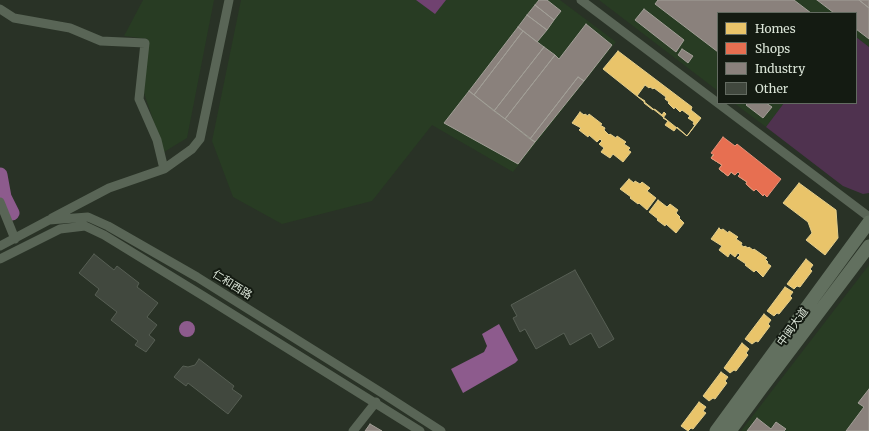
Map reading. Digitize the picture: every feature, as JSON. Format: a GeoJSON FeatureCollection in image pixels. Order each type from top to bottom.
{"type":"FeatureCollection","features":[{"type":"Feature","properties":{"kind":"main road","name":"中闽大道"},"geometry":{"type":"LineString","coordinates":[[716,431],[869,222]]}},
{"type":"Feature","properties":{"kind":"main road","name":"中闽大道"},"geometry":{"type":"LineString","coordinates":[[730,431],[869,246]]}},
{"type":"Feature","properties":{"kind":"street"},"geometry":{"type":"LineString","coordinates":[[49,220],[109,188],[164,169],[192,148],[200,139],[229,0]]}},
{"type":"Feature","properties":{"kind":"street"},"geometry":{"type":"LineString","coordinates":[[581,0],[717,102]]}},
{"type":"Feature","properties":{"kind":"street"},"geometry":{"type":"LineString","coordinates":[[0,9],[14,18],[70,28],[101,41],[145,43],[139,99],[157,140],[164,169]]}},
{"type":"Feature","properties":{"kind":"street"},"geometry":{"type":"LineString","coordinates":[[719,104],[869,217]]}},
{"type":"Feature","properties":{"kind":"street"},"geometry":{"type":"LineString","coordinates":[[0,202],[15,239]]}},
{"type":"Feature","properties":{"kind":"street","name":"仁和西路"},"geometry":{"type":"LineString","coordinates":[[0,246],[49,220],[88,217],[108,226],[196,277],[441,431]]}},
{"type":"Feature","properties":{"kind":"street"},"geometry":{"type":"LineString","coordinates":[[0,260],[60,229],[85,226],[104,235],[191,288],[376,402],[420,431]]}},
{"type":"Feature","properties":{"kind":"street"},"geometry":{"type":"LineString","coordinates":[[191,288],[196,277]]}},
{"type":"Feature","properties":{"kind":"street"},"geometry":{"type":"LineString","coordinates":[[353,431],[376,402]]}},
{"type":"Feature","properties":{"kind":"shaded area"},"geometry":{"type":"Polygon","coordinates":[[[143,0],[214,0],[187,138],[164,152],[144,93],[148,39],[124,36],[143,0]]]}},
{"type":"Feature","properties":{"kind":"shaded area"},"geometry":{"type":"Polygon","coordinates":[[[241,0],[560,0],[616,42],[513,172],[432,125],[372,201],[282,224],[233,197],[212,141],[241,0]]]}},
{"type":"Feature","properties":{"kind":"shaded area"},"geometry":{"type":"Polygon","coordinates":[[[416,0],[446,0],[435,14],[416,0]]]}},
{"type":"Feature","properties":{"kind":"shaded area"},"geometry":{"type":"Polygon","coordinates":[[[599,0],[869,0],[869,47],[857,38],[857,12],[717,12],[717,90],[599,0]]]}},
{"type":"Feature","properties":{"kind":"shaded area"},"geometry":{"type":"Polygon","coordinates":[[[857,38],[869,47],[869,193],[863,194],[843,186],[766,127],[783,104],[857,104],[857,38]]]}},
{"type":"Feature","properties":{"kind":"shaded area"},"geometry":{"type":"Polygon","coordinates":[[[735,104],[783,104],[766,127],[735,104]]]}},
{"type":"Feature","properties":{"kind":"shaded area"},"geometry":{"type":"Polygon","coordinates":[[[869,265],[869,431],[741,431],[869,265]]]}},
{"type":"Feature","properties":{"kind":"shaded area"},"geometry":{"type":"Polygon","coordinates":[[[184,321],[190,321],[195,326],[193,335],[190,337],[184,337],[179,332],[179,326],[184,321]]]}},
{"type":"Feature","properties":{"kind":"shaded area"},"geometry":{"type":"Polygon","coordinates":[[[499,324],[518,360],[463,393],[451,369],[484,352],[487,346],[482,334],[499,324]]]}},
{"type":"Feature","properties":{"kind":"building: Homes"},"geometry":{"type":"Polygon","coordinates":[[[618,51],[692,107],[691,110],[701,118],[687,136],[603,69],[618,51]]]}},
{"type":"Feature","properties":{"kind":"building: Homes"},"geometry":{"type":"Polygon","coordinates":[[[645,85],[649,88],[654,88],[666,97],[665,99],[674,109],[675,107],[680,112],[682,110],[690,116],[688,118],[694,122],[693,124],[695,125],[687,136],[677,127],[674,131],[665,125],[668,121],[663,118],[666,114],[664,112],[662,115],[656,110],[653,110],[644,103],[645,101],[637,96],[645,85]]]}},
{"type":"Feature","properties":{"kind":"building: Homes"},"geometry":{"type":"Polygon","coordinates":[[[580,112],[588,116],[589,114],[602,124],[600,125],[605,128],[604,130],[609,135],[610,134],[616,138],[617,136],[626,142],[624,144],[630,148],[628,150],[631,152],[623,162],[613,154],[610,158],[601,152],[604,148],[599,144],[602,141],[600,139],[597,142],[589,135],[588,137],[579,130],[581,128],[572,123],[580,112]]]}},
{"type":"Feature","properties":{"kind":"building: Homes"},"geometry":{"type":"Polygon","coordinates":[[[719,147],[722,149],[723,147],[728,151],[730,149],[738,156],[737,158],[744,166],[749,166],[753,169],[755,167],[767,177],[766,178],[772,185],[763,196],[756,189],[754,191],[746,184],[747,182],[738,176],[740,174],[738,172],[735,175],[731,172],[728,176],[719,169],[722,165],[711,158],[719,147]]]}},
{"type":"Feature","properties":{"kind":"building: Homes"},"geometry":{"type":"Polygon","coordinates":[[[629,179],[634,183],[635,181],[640,184],[642,182],[650,188],[647,191],[656,198],[647,210],[620,189],[629,179]]]}},
{"type":"Feature","properties":{"kind":"building: Homes"},"geometry":{"type":"Polygon","coordinates":[[[799,183],[836,210],[838,238],[825,255],[806,240],[812,233],[808,222],[783,203],[799,183]]]}},
{"type":"Feature","properties":{"kind":"building: Homes"},"geometry":{"type":"Polygon","coordinates":[[[658,200],[667,207],[670,204],[678,210],[676,213],[684,223],[676,233],[666,224],[665,226],[657,220],[658,219],[649,212],[658,200]]]}},
{"type":"Feature","properties":{"kind":"building: Homes"},"geometry":{"type":"Polygon","coordinates":[[[719,228],[728,233],[729,231],[738,237],[736,239],[742,243],[741,245],[744,247],[754,249],[767,258],[765,259],[768,262],[767,263],[771,266],[763,277],[756,270],[754,272],[737,258],[740,255],[738,253],[735,257],[730,253],[728,257],[719,250],[722,246],[711,239],[719,228]]]}},
{"type":"Feature","properties":{"kind":"building: Homes"},"geometry":{"type":"Polygon","coordinates":[[[806,259],[813,265],[810,269],[812,271],[800,287],[797,286],[794,289],[787,284],[806,259]]]}},
{"type":"Feature","properties":{"kind":"building: Homes"},"geometry":{"type":"Polygon","coordinates":[[[785,287],[793,292],[790,296],[792,298],[779,314],[777,313],[774,316],[767,311],[785,287]]]}},
{"type":"Feature","properties":{"kind":"building: Homes"},"geometry":{"type":"Polygon","coordinates":[[[764,314],[771,320],[768,324],[770,326],[758,342],[756,341],[752,344],[745,339],[764,314]]]}},
{"type":"Feature","properties":{"kind":"building: Homes"},"geometry":{"type":"Polygon","coordinates":[[[742,343],[749,349],[746,353],[748,355],[736,371],[734,370],[730,373],[724,368],[742,343]]]}},
{"type":"Feature","properties":{"kind":"building: Homes"},"geometry":{"type":"Polygon","coordinates":[[[721,372],[728,377],[725,381],[727,383],[715,399],[713,398],[709,401],[703,396],[721,372]]]}},
{"type":"Feature","properties":{"kind":"building: Homes"},"geometry":{"type":"Polygon","coordinates":[[[699,402],[706,407],[703,411],[706,413],[693,429],[691,428],[688,431],[681,426],[699,402]]]}},
{"type":"Feature","properties":{"kind":"building: Shops"},"geometry":{"type":"Polygon","coordinates":[[[723,137],[735,146],[737,144],[781,179],[767,197],[764,194],[763,196],[756,189],[754,191],[746,184],[747,182],[738,176],[740,174],[738,172],[735,175],[731,172],[728,176],[719,169],[722,165],[711,158],[714,155],[711,153],[723,137]]]}},
{"type":"Feature","properties":{"kind":"building: Industry"},"geometry":{"type":"Polygon","coordinates":[[[539,0],[547,0],[561,11],[554,20],[535,5],[539,0]]]}},
{"type":"Feature","properties":{"kind":"building: Industry"},"geometry":{"type":"Polygon","coordinates":[[[658,0],[794,0],[810,12],[717,12],[717,51],[655,4],[658,0]]]}},
{"type":"Feature","properties":{"kind":"building: Industry"},"geometry":{"type":"Polygon","coordinates":[[[817,0],[859,0],[869,8],[869,39],[857,30],[857,12],[833,12],[817,0]]]}},
{"type":"Feature","properties":{"kind":"building: Industry"},"geometry":{"type":"Polygon","coordinates":[[[859,0],[869,0],[869,8],[859,0]]]}},
{"type":"Feature","properties":{"kind":"building: Industry"},"geometry":{"type":"Polygon","coordinates":[[[535,5],[554,20],[547,30],[527,15],[535,5]]]}},
{"type":"Feature","properties":{"kind":"building: Industry"},"geometry":{"type":"Polygon","coordinates":[[[644,9],[684,40],[676,52],[635,20],[644,9]]]}},
{"type":"Feature","properties":{"kind":"building: Industry"},"geometry":{"type":"Polygon","coordinates":[[[527,15],[547,30],[537,42],[518,27],[527,15]]]}},
{"type":"Feature","properties":{"kind":"building: Industry"},"geometry":{"type":"Polygon","coordinates":[[[586,24],[612,45],[584,81],[578,77],[530,139],[505,119],[555,55],[559,59],[586,24]]]}},
{"type":"Feature","properties":{"kind":"building: Industry"},"geometry":{"type":"Polygon","coordinates":[[[518,27],[523,31],[474,95],[469,91],[518,27]]]}},
{"type":"Feature","properties":{"kind":"building: Industry"},"geometry":{"type":"Polygon","coordinates":[[[523,31],[544,47],[494,111],[474,95],[523,31]]]}},
{"type":"Feature","properties":{"kind":"building: Industry"},"geometry":{"type":"Polygon","coordinates":[[[544,47],[555,55],[505,119],[494,111],[544,47]]]}},
{"type":"Feature","properties":{"kind":"building: Industry"},"geometry":{"type":"Polygon","coordinates":[[[682,49],[693,56],[688,63],[678,55],[682,49]]]}},
{"type":"Feature","properties":{"kind":"building: Industry"},"geometry":{"type":"Polygon","coordinates":[[[578,77],[584,81],[535,142],[530,139],[578,77]]]}},
{"type":"Feature","properties":{"kind":"building: Industry"},"geometry":{"type":"Polygon","coordinates":[[[469,91],[535,142],[518,164],[444,123],[469,91]]]}},
{"type":"Feature","properties":{"kind":"building: Industry"},"geometry":{"type":"Polygon","coordinates":[[[768,104],[772,107],[763,118],[746,105],[768,104]]]}},
{"type":"Feature","properties":{"kind":"building: Industry"},"geometry":{"type":"Polygon","coordinates":[[[869,389],[869,431],[846,431],[864,407],[858,403],[869,389]]]}},
{"type":"Feature","properties":{"kind":"building: Industry"},"geometry":{"type":"Polygon","coordinates":[[[757,418],[771,429],[776,422],[786,429],[784,431],[747,431],[757,418]]]}},
{"type":"Feature","properties":{"kind":"building: Industry"},"geometry":{"type":"Polygon","coordinates":[[[370,424],[382,431],[365,431],[370,424]]]}},
{"type":"Feature","properties":{"kind":"building: Other"},"geometry":{"type":"Polygon","coordinates":[[[94,254],[114,270],[117,266],[139,283],[137,287],[158,303],[147,317],[157,325],[149,335],[155,340],[146,352],[135,345],[138,341],[111,320],[117,312],[95,295],[99,289],[79,273],[94,254]]]}},
{"type":"Feature","properties":{"kind":"building: Other"},"geometry":{"type":"Polygon","coordinates":[[[575,270],[614,339],[599,348],[591,333],[570,345],[564,333],[536,349],[525,329],[520,332],[513,318],[517,316],[511,305],[575,270]]]}},
{"type":"Feature","properties":{"kind":"building: Other"},"geometry":{"type":"Polygon","coordinates":[[[199,359],[234,386],[232,389],[242,396],[228,414],[188,383],[186,386],[174,377],[183,366],[188,367],[195,365],[199,359]]]}},
{"type":"Feature","properties":{"kind":"waterway"},"geometry":{"type":"LineString","coordinates":[[0,175],[4,197],[12,213]]}}]}
